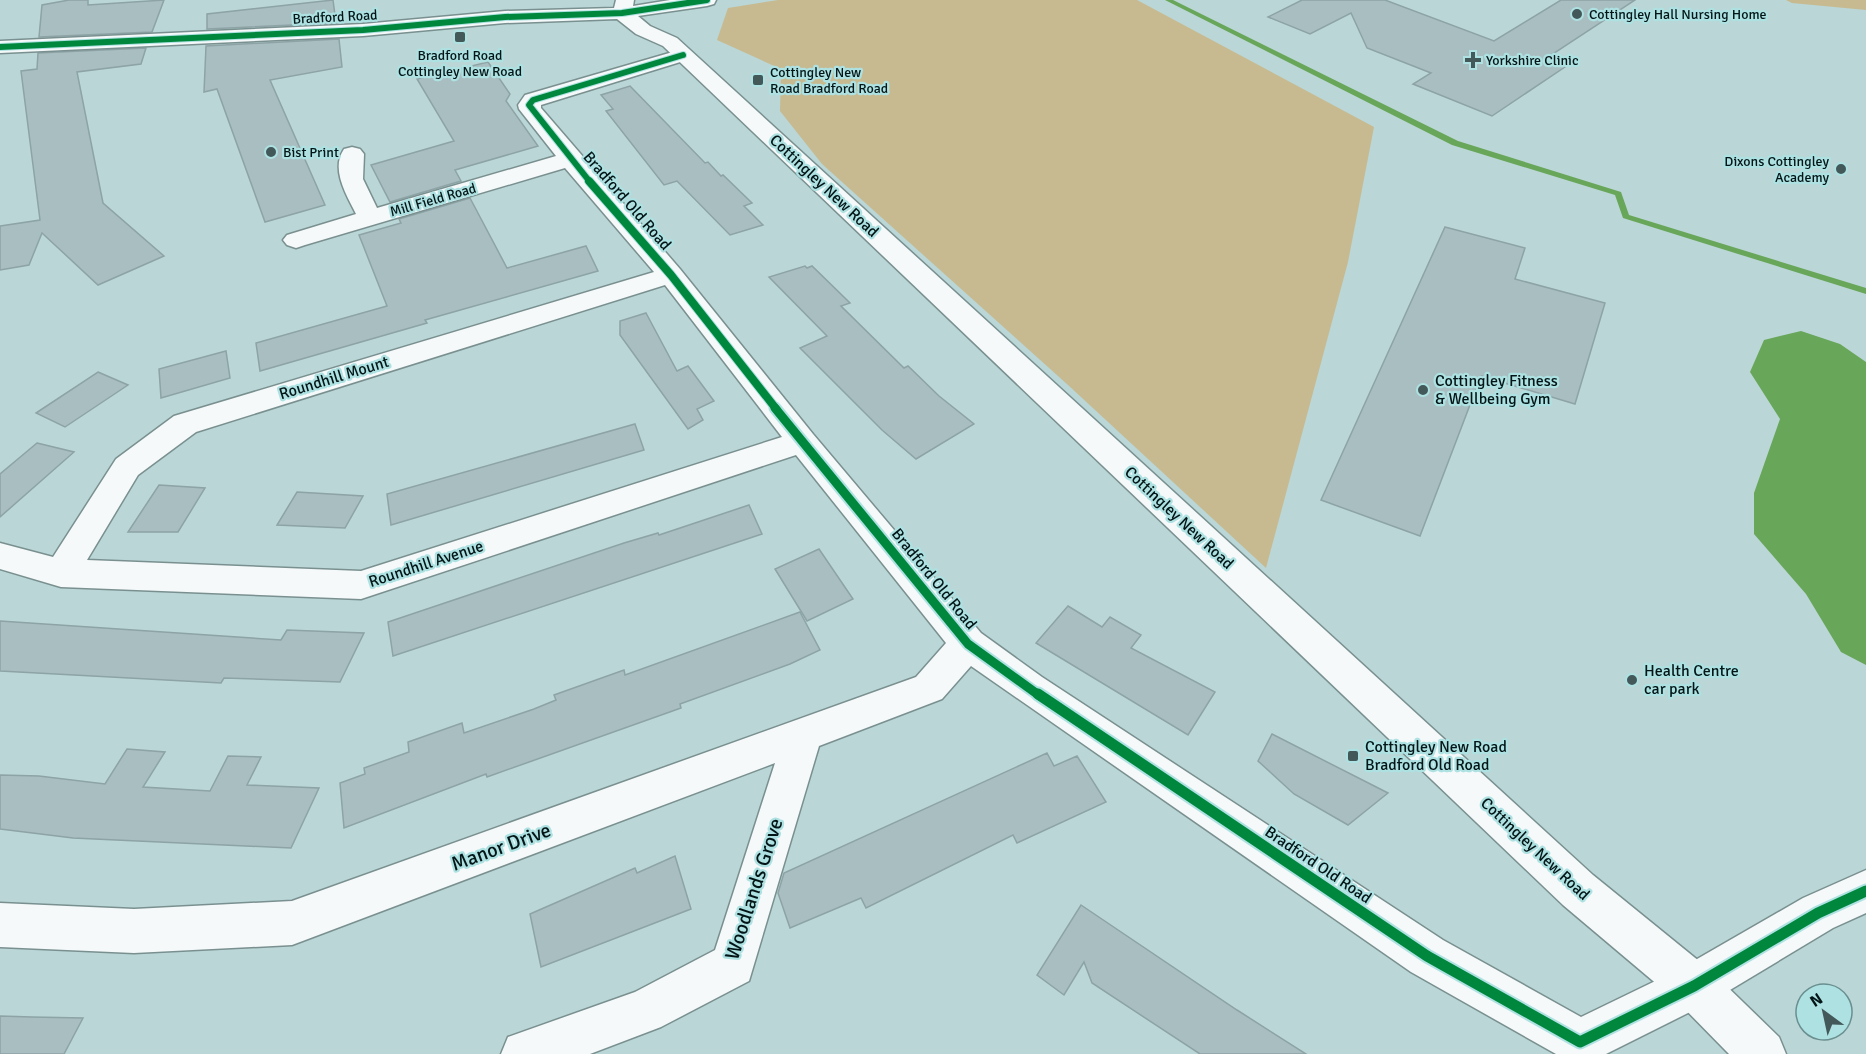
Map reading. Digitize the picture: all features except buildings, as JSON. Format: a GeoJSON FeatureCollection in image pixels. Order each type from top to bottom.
{"type":"FeatureCollection","features":[{"type":"Feature","properties":{"kind":"street","name":"Bradford Road"},"geometry":{"type":"LineString","coordinates":[[0,47],[363,30],[620,4],[671,25],[707,0]]}},
{"type":"Feature","properties":{"kind":"street"},"geometry":{"type":"LineString","coordinates":[[671,25],[728,0]]}},
{"type":"Feature","properties":{"kind":"street","name":"Cottingley New Road"},"geometry":{"type":"LineString","coordinates":[[620,4],[643,30],[671,25],[1578,890],[1694,986],[1762,1054]]}},
{"type":"Feature","properties":{"kind":"street","name":"Bradford Old Road"},"geometry":{"type":"LineString","coordinates":[[671,25],[533,100],[529,105],[530,110],[671,275],[802,442],[968,644],[1427,956],[1580,1042],[1694,986]]}},
{"type":"Feature","properties":{"kind":"street"},"geometry":{"type":"LineString","coordinates":[[352,154],[351,179],[370,218]]}},
{"type":"Feature","properties":{"kind":"street","name":"Mill Field Road"},"geometry":{"type":"LineString","coordinates":[[296,240],[570,159]]}},
{"type":"Feature","properties":{"kind":"street","name":"Roundhill Mount"},"geometry":{"type":"LineString","coordinates":[[61,573],[127,467],[185,424],[671,275]]}},
{"type":"Feature","properties":{"kind":"street","name":"Roundhill Avenue"},"geometry":{"type":"LineString","coordinates":[[0,556],[61,573],[361,585],[802,442]]}},
{"type":"Feature","properties":{"kind":"street","name":"Manor Drive"},"geometry":{"type":"LineString","coordinates":[[0,925],[134,931],[292,923],[929,688],[968,644]]}},
{"type":"Feature","properties":{"kind":"street","name":"Woodlands Grove"},"geometry":{"type":"LineString","coordinates":[[525,1054],[645,1011],[733,965],[803,735]]}},
{"type":"Feature","properties":{"kind":"street"},"geometry":{"type":"LineString","coordinates":[[1694,986],[1818,913],[1866,891]]}},
{"type":"Feature","properties":{"kind":"shaded area"},"geometry":{"type":"Polygon","coordinates":[[[778,0],[1137,0],[1374,127],[1348,262],[1266,568],[1068,385],[822,164],[780,111],[781,69],[717,40],[728,8],[778,0]]]}},
{"type":"Feature","properties":{"kind":"shaded area"},"geometry":{"type":"Polygon","coordinates":[[[1786,0],[1866,0],[1866,10],[1792,3],[1786,0]]]}},
{"type":"Feature","properties":{"kind":"shaded area"},"geometry":{"type":"Polygon","coordinates":[[[1801,331],[1840,344],[1866,362],[1866,665],[1841,652],[1806,594],[1754,534],[1754,493],[1780,419],[1750,372],[1764,340],[1801,331]]]}},
{"type":"Feature","properties":{"kind":"waterway"},"geometry":{"type":"LineString","coordinates":[[1168,0],[1455,143],[1618,194],[1626,216],[1866,291]]}},
{"type":"Feature","properties":{"kind":"cycle path"},"geometry":{"type":"LineString","coordinates":[[0,47],[363,30],[505,17],[622,13],[707,0]]}},
{"type":"Feature","properties":{"kind":"cycle path"},"geometry":{"type":"LineString","coordinates":[[683,55],[533,100],[529,105],[530,109],[570,159],[671,275],[802,442],[968,644],[1029,688],[1427,956],[1580,1042],[1694,986],[1818,913],[1866,891]]}},
{"type":"Feature","properties":{"kind":"place","name":"Cottingley Hall Nursing Home"},"geometry":{"type":"Point","coordinates":[1577,14]}},
{"type":"Feature","properties":{"kind":"place","name":"Bradford Road Cottingley New Road"},"geometry":{"type":"Point","coordinates":[460,37]}},
{"type":"Feature","properties":{"kind":"place","name":"Yorkshire Clinic"},"geometry":{"type":"Point","coordinates":[1473,60]}},
{"type":"Feature","properties":{"kind":"place","name":"Cottingley New Road Bradford Road"},"geometry":{"type":"Point","coordinates":[758,80]}},
{"type":"Feature","properties":{"kind":"place","name":"Bist Print"},"geometry":{"type":"Point","coordinates":[271,152]}},
{"type":"Feature","properties":{"kind":"place","name":"Dixons Cottingley Academy"},"geometry":{"type":"Point","coordinates":[1841,169]}},
{"type":"Feature","properties":{"kind":"place","name":"Cottingley Fitness & Wellbeing Gym"},"geometry":{"type":"Point","coordinates":[1423,390]}},
{"type":"Feature","properties":{"kind":"place","name":"Health Centre car park"},"geometry":{"type":"Point","coordinates":[1632,680]}},
{"type":"Feature","properties":{"kind":"place","name":"Cottingley New Road Bradford Old Road"},"geometry":{"type":"Point","coordinates":[1353,756]}}]}
